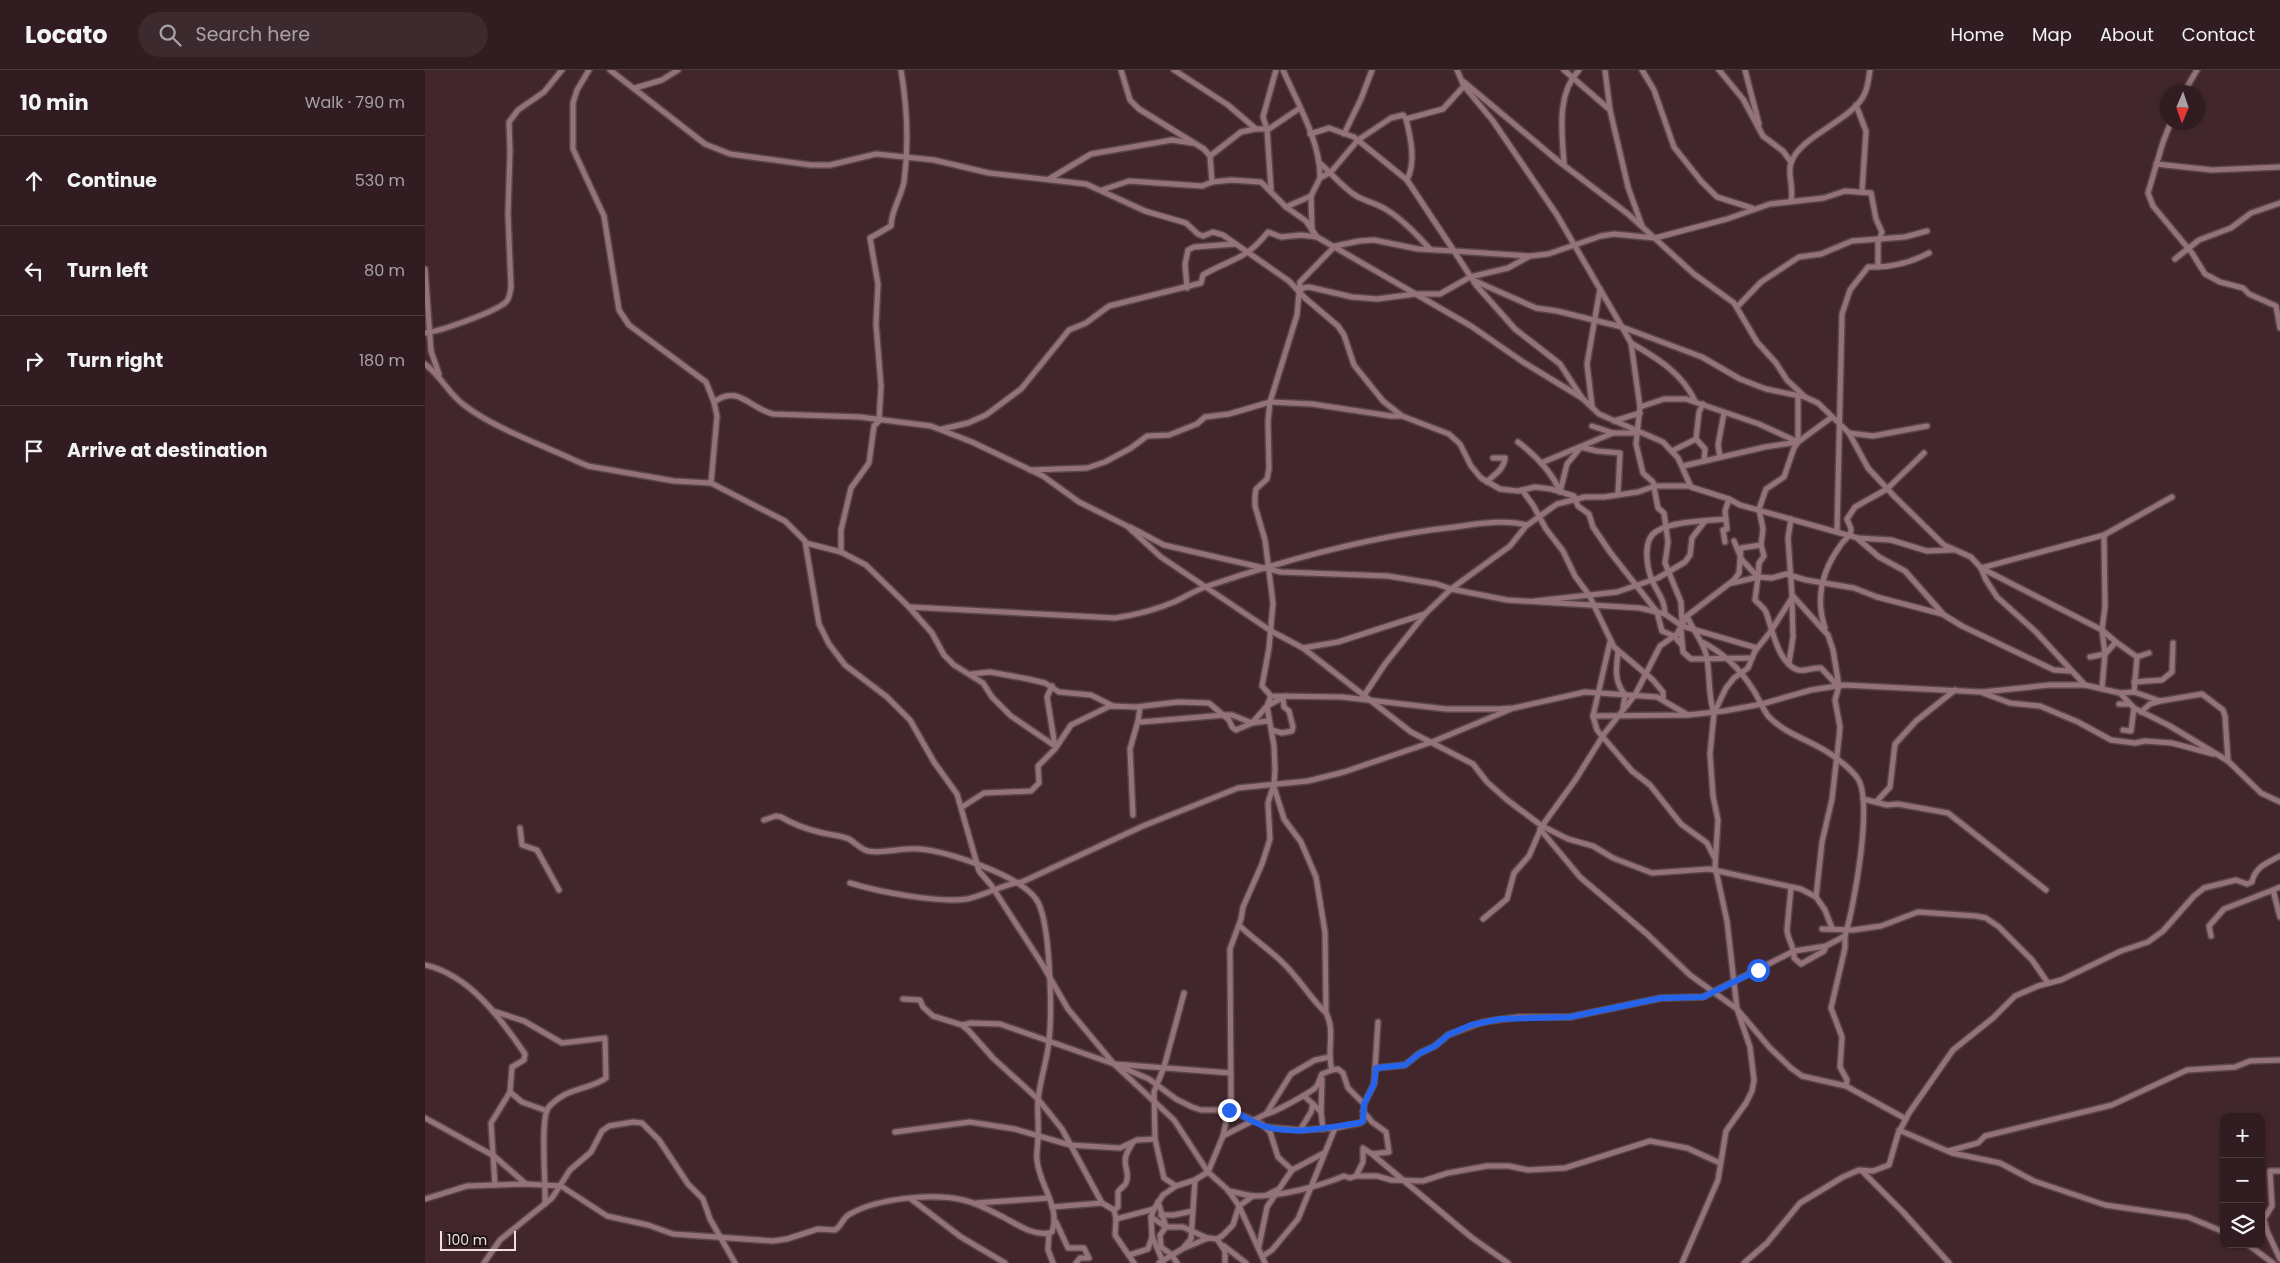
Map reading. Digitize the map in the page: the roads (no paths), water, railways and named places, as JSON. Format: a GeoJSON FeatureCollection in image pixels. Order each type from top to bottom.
{"type":"FeatureCollection","features":[{"type":"Feature","properties":{"kind":"street"},"geometry":{"type":"LineString","coordinates":[[428,333],[464,322],[505,303],[509,297],[511,287],[508,214],[509,122],[518,110],[544,92],[562,70]]}},
{"type":"Feature","properties":{"kind":"street"},"geometry":{"type":"LineString","coordinates":[[589,70],[577,90],[573,103],[573,149],[604,216],[619,310],[629,325],[706,382],[714,402],[716,424],[711,484]]}},
{"type":"Feature","properties":{"kind":"street"},"geometry":{"type":"LineString","coordinates":[[610,70],[705,144],[730,154],[811,165],[837,165],[876,154],[934,160],[989,173],[1086,184],[1145,211],[1187,223],[1198,234],[1218,234],[1249,252],[1289,280],[1299,292],[1338,326],[1344,335],[1359,374],[1383,401],[1402,416],[1449,434],[1459,444],[1471,466],[1487,482],[1500,489],[1522,490],[1535,487],[1560,492],[1576,499],[1579,506],[1589,514],[1593,527],[1657,612],[1662,631],[1674,636],[1682,645]]}},
{"type":"Feature","properties":{"kind":"street"},"geometry":{"type":"LineString","coordinates":[[635,88],[662,80],[678,70]]}},
{"type":"Feature","properties":{"kind":"street"},"geometry":{"type":"LineString","coordinates":[[841,552],[841,530],[851,488],[869,463],[874,426],[879,421],[881,386],[876,324],[879,284],[870,238],[891,226],[891,219],[901,197],[905,158],[906,106],[901,70]]}},
{"type":"Feature","properties":{"kind":"street"},"geometry":{"type":"LineString","coordinates":[[1121,70],[1130,100],[1139,109],[1204,149],[1209,156],[1213,182]]}},
{"type":"Feature","properties":{"kind":"street"},"geometry":{"type":"LineString","coordinates":[[1174,70],[1228,105],[1256,129]]}},
{"type":"Feature","properties":{"kind":"street"},"geometry":{"type":"LineString","coordinates":[[1271,190],[1267,129],[1263,117],[1276,70]]}},
{"type":"Feature","properties":{"kind":"street"},"geometry":{"type":"LineString","coordinates":[[1283,70],[1300,108],[1321,164],[1320,178],[1311,196],[1312,232]]}},
{"type":"Feature","properties":{"kind":"street"},"geometry":{"type":"LineString","coordinates":[[1344,134],[1361,99],[1372,70]]}},
{"type":"Feature","properties":{"kind":"street"},"geometry":{"type":"LineString","coordinates":[[1457,70],[1463,83],[1504,136],[1513,153],[1557,216],[1631,343],[1640,410],[1636,444],[1643,473],[1655,486],[1655,500],[1658,508],[1664,513],[1667,528],[1665,554],[1667,573],[1681,602],[1683,652],[1691,659],[1752,658]]}},
{"type":"Feature","properties":{"kind":"street"},"geometry":{"type":"LineString","coordinates":[[1564,70],[1610,110]]}},
{"type":"Feature","properties":{"kind":"street"},"geometry":{"type":"LineString","coordinates":[[1564,164],[1562,129],[1565,92],[1572,78],[1579,70]]}},
{"type":"Feature","properties":{"kind":"street"},"geometry":{"type":"LineString","coordinates":[[1605,70],[1610,110],[1627,187],[1642,226],[1648,235],[1655,238],[1694,274],[1737,307],[1757,342],[1776,363],[1787,380],[1805,397],[1818,404],[1849,433],[1868,468],[1944,545],[1971,557],[1981,568],[1997,597],[2036,632],[2085,685]]}},
{"type":"Feature","properties":{"kind":"street"},"geometry":{"type":"LineString","coordinates":[[1642,70],[1654,90],[1674,147],[1701,181],[1717,197],[1753,208]]}},
{"type":"Feature","properties":{"kind":"street"},"geometry":{"type":"LineString","coordinates":[[1719,70],[1743,99],[1762,134],[1783,151],[1791,162]]}},
{"type":"Feature","properties":{"kind":"street"},"geometry":{"type":"LineString","coordinates":[[1745,70],[1762,134]]}},
{"type":"Feature","properties":{"kind":"street"},"geometry":{"type":"LineString","coordinates":[[1791,201],[1793,189],[1789,171],[1791,162],[1802,147],[1857,105],[1865,93],[1870,70]]}},
{"type":"Feature","properties":{"kind":"street"},"geometry":{"type":"LineString","coordinates":[[2188,85],[2197,70]]}},
{"type":"Feature","properties":{"kind":"street"},"geometry":{"type":"LineString","coordinates":[[1406,120],[1443,110],[1463,83]]}},
{"type":"Feature","properties":{"kind":"street"},"geometry":{"type":"LineString","coordinates":[[1463,83],[1642,226]]}},
{"type":"Feature","properties":{"kind":"street"},"geometry":{"type":"LineString","coordinates":[[1857,105],[1865,131],[1862,192]]}},
{"type":"Feature","properties":{"kind":"street"},"geometry":{"type":"LineString","coordinates":[[1209,156],[1241,132],[1267,129],[1289,117],[1300,108]]}},
{"type":"Feature","properties":{"kind":"street"},"geometry":{"type":"LineString","coordinates":[[1320,178],[1331,172],[1358,140],[1391,118],[1403,115],[1411,139],[1412,171],[1407,180]]}},
{"type":"Feature","properties":{"kind":"street"},"geometry":{"type":"LineString","coordinates":[[1310,134],[1329,128],[1358,140],[1407,180],[1472,279],[1515,329],[1560,364],[1582,398]]}},
{"type":"Feature","properties":{"kind":"street"},"geometry":{"type":"LineString","coordinates":[[2168,130],[2148,193],[2153,206],[2188,249],[2205,274],[2220,282],[2243,288],[2249,294],[2276,306],[2280,328]]}},
{"type":"Feature","properties":{"kind":"street"},"geometry":{"type":"LineString","coordinates":[[1049,179],[1091,154],[1172,140],[1195,144]]}},
{"type":"Feature","properties":{"kind":"street"},"geometry":{"type":"LineString","coordinates":[[1321,164],[1331,172],[1342,186],[1359,197],[1388,210],[1415,232],[1430,249]]}},
{"type":"Feature","properties":{"kind":"street"},"geometry":{"type":"LineString","coordinates":[[2156,164],[2212,170],[2280,167]]}},
{"type":"Feature","properties":{"kind":"street"},"geometry":{"type":"LineString","coordinates":[[1102,190],[1129,181],[1202,186],[1213,182],[1253,180],[1261,182],[1286,207],[1306,221],[1317,237],[1471,326],[1523,362],[1582,398],[1599,414],[1663,442],[1683,466],[1689,486]]}},
{"type":"Feature","properties":{"kind":"street"},"geometry":{"type":"LineString","coordinates":[[1514,708],[1445,709],[1365,698],[1285,698],[1271,696],[1262,686],[1271,632],[1273,604],[1263,527],[1255,506],[1256,490],[1267,479],[1269,469],[1268,422],[1270,402],[1281,362],[1289,345],[1289,335],[1299,304],[1300,282],[1335,246],[1367,240],[1403,248],[1530,256],[1548,254],[1614,234],[1655,238],[1727,219],[1753,208],[1791,201],[1824,198],[1845,191],[1871,193],[1876,219],[1882,232],[1879,239],[1878,268]]}},
{"type":"Feature","properties":{"kind":"street"},"geometry":{"type":"LineString","coordinates":[[1286,207],[1311,196]]}},
{"type":"Feature","properties":{"kind":"street"},"geometry":{"type":"LineString","coordinates":[[2175,259],[2199,240],[2231,228],[2251,213],[2280,203]]}},
{"type":"Feature","properties":{"kind":"street"},"geometry":{"type":"LineString","coordinates":[[1737,307],[1761,282],[1799,257],[1821,254],[1852,241],[1905,237],[1927,231]]}},
{"type":"Feature","properties":{"kind":"street"},"geometry":{"type":"LineString","coordinates":[[941,429],[968,423],[986,415],[1021,389],[1069,330],[1086,323],[1109,306],[1201,283],[1203,275],[1249,252],[1268,232],[1281,237],[1301,235],[1317,237]]}},
{"type":"Feature","properties":{"kind":"street"},"geometry":{"type":"LineString","coordinates":[[1187,288],[1185,264],[1188,250],[1193,247],[1236,244]]}},
{"type":"Feature","properties":{"kind":"street"},"geometry":{"type":"LineString","coordinates":[[1837,531],[1842,314],[1849,290],[1868,267],[1897,266],[1929,253]]}},
{"type":"Feature","properties":{"kind":"street"},"geometry":{"type":"LineString","coordinates":[[1299,292],[1303,288],[1309,287],[1352,297],[1377,299],[1415,294],[1440,294],[1472,279],[1508,268],[1530,256]]}},
{"type":"Feature","properties":{"kind":"street"},"geometry":{"type":"LineString","coordinates":[[425,269],[428,333],[431,351],[439,374],[447,390],[479,415],[588,466],[674,481],[711,484],[785,521],[806,543],[841,552],[866,565],[932,633],[944,655],[987,687],[992,697],[1011,716],[1055,746]]}},
{"type":"Feature","properties":{"kind":"street"},"geometry":{"type":"LineString","coordinates":[[1472,279],[1536,308],[1622,327],[1702,357],[1749,382],[1798,397],[1805,397]]}},
{"type":"Feature","properties":{"kind":"street"},"geometry":{"type":"LineString","coordinates":[[1592,406],[1587,364],[1600,289]]}},
{"type":"Feature","properties":{"kind":"street"},"geometry":{"type":"LineString","coordinates":[[1631,343],[1675,373],[1688,386],[1695,401]]}},
{"type":"Feature","properties":{"kind":"street"},"geometry":{"type":"LineString","coordinates":[[425,364],[439,374]]}},
{"type":"Feature","properties":{"kind":"street"},"geometry":{"type":"LineString","coordinates":[[714,402],[723,396],[732,395],[741,397],[760,410],[773,414],[860,417],[879,421],[919,424],[941,429],[1054,483],[1079,502],[1164,545],[1281,572],[1388,576],[1437,584],[1451,589],[1507,600],[1640,608],[1665,614],[1682,627],[1757,648]]}},
{"type":"Feature","properties":{"kind":"street"},"geometry":{"type":"LineString","coordinates":[[1798,397],[1798,442],[1784,477],[1766,488],[1759,509],[1763,529],[1761,545],[1764,556],[1759,563],[1759,578],[1755,600],[1765,612],[1782,655],[1789,663],[1800,671],[1821,668],[1839,686]]}},
{"type":"Feature","properties":{"kind":"street"},"geometry":{"type":"LineString","coordinates":[[1614,421],[1664,399],[1695,401],[1759,424],[1798,442]]}},
{"type":"Feature","properties":{"kind":"street"},"geometry":{"type":"LineString","coordinates":[[1029,470],[1087,468],[1105,462],[1114,455],[1133,447],[1147,436],[1169,435],[1197,424],[1205,417],[1229,414],[1270,402],[1312,404],[1402,416]]}},
{"type":"Feature","properties":{"kind":"street"},"geometry":{"type":"LineString","coordinates":[[1703,404],[1699,412],[1696,439],[1705,449],[1704,461]]}},
{"type":"Feature","properties":{"kind":"street"},"geometry":{"type":"LineString","coordinates":[[1719,457],[1718,445],[1724,413]]}},
{"type":"Feature","properties":{"kind":"street"},"geometry":{"type":"LineString","coordinates":[[1683,466],[1798,442],[1832,417]]}},
{"type":"Feature","properties":{"kind":"street"},"geometry":{"type":"LineString","coordinates":[[1592,426],[1613,433],[1637,432]]}},
{"type":"Feature","properties":{"kind":"street"},"geometry":{"type":"LineString","coordinates":[[1849,433],[1873,436],[1927,426]]}},
{"type":"Feature","properties":{"kind":"street"},"geometry":{"type":"LineString","coordinates":[[1541,463],[1613,433]]}},
{"type":"Feature","properties":{"kind":"street"},"geometry":{"type":"LineString","coordinates":[[1672,451],[1696,439]]}},
{"type":"Feature","properties":{"kind":"street"},"geometry":{"type":"LineString","coordinates":[[1517,442],[1551,474],[1560,492]]}},
{"type":"Feature","properties":{"kind":"street"},"geometry":{"type":"LineString","coordinates":[[1560,492],[1567,464],[1581,447]]}},
{"type":"Feature","properties":{"kind":"street"},"geometry":{"type":"LineString","coordinates":[[1581,447],[1620,454],[1618,493]]}},
{"type":"Feature","properties":{"kind":"street"},"geometry":{"type":"LineString","coordinates":[[1816,897],[1822,842],[1832,799],[1840,726],[1835,700],[1839,686],[1833,650],[1826,632],[1819,599],[1821,582],[1839,546],[1850,536],[1851,531],[1847,519],[1855,507],[1887,488],[1924,453]]}},
{"type":"Feature","properties":{"kind":"street"},"geometry":{"type":"LineString","coordinates":[[1487,482],[1503,470],[1507,464],[1507,454]]}},
{"type":"Feature","properties":{"kind":"street"},"geometry":{"type":"LineString","coordinates":[[1493,458],[1505,458],[1503,470]]}},
{"type":"Feature","properties":{"kind":"street"},"geometry":{"type":"LineString","coordinates":[[1365,698],[1385,664],[1425,614],[1451,589],[1510,546],[1527,525],[1557,504],[1576,499],[1638,492],[1655,486],[1689,486],[1729,499],[1739,505],[1858,538],[1891,540],[1927,551],[1953,550]]}},
{"type":"Feature","properties":{"kind":"street"},"geometry":{"type":"LineString","coordinates":[[1522,490],[1563,551],[1575,576],[1589,595],[1610,642],[1618,652],[1660,687],[1663,698]]}},
{"type":"Feature","properties":{"kind":"street"},"geometry":{"type":"LineString","coordinates":[[1981,568],[2104,535],[2172,497]]}},
{"type":"Feature","properties":{"kind":"street"},"geometry":{"type":"LineString","coordinates":[[1725,542],[1723,530],[1727,529],[1725,511],[1729,499]]}},
{"type":"Feature","properties":{"kind":"street"},"geometry":{"type":"LineString","coordinates":[[1789,663],[1793,637],[1793,598],[1789,575],[1788,538],[1791,519]]}},
{"type":"Feature","properties":{"kind":"street"},"geometry":{"type":"LineString","coordinates":[[1665,614],[1663,601],[1652,580],[1647,562],[1650,543],[1655,532],[1705,521],[1726,520]]}},
{"type":"Feature","properties":{"kind":"street"},"geometry":{"type":"LineString","coordinates":[[1532,602],[1556,597],[1617,592],[1667,573],[1685,562],[1690,555],[1692,538],[1705,521]]}},
{"type":"Feature","properties":{"kind":"street"},"geometry":{"type":"LineString","coordinates":[[909,608],[1115,618],[1156,609],[1206,587],[1315,554],[1386,537],[1475,524],[1519,523],[1527,525]]}},
{"type":"Feature","properties":{"kind":"street"},"geometry":{"type":"LineString","coordinates":[[1127,526],[1161,557],[1271,632],[1303,648],[1403,727],[1473,764],[1493,788],[1541,827],[1580,877],[1647,934],[1690,976],[1737,1008],[1770,1048],[1791,1068],[1803,1076],[1846,1086],[1906,1119]]}},
{"type":"Feature","properties":{"kind":"street"},"geometry":{"type":"LineString","coordinates":[[2102,688],[2105,654],[2102,630],[2105,606],[2104,535]]}},
{"type":"Feature","properties":{"kind":"street"},"geometry":{"type":"LineString","coordinates":[[1858,538],[1879,557],[1905,571],[1944,615]]}},
{"type":"Feature","properties":{"kind":"street"},"geometry":{"type":"LineString","coordinates":[[1734,541],[1745,564],[1759,578]]}},
{"type":"Feature","properties":{"kind":"street"},"geometry":{"type":"LineString","coordinates":[[806,543],[819,624],[829,644],[845,665],[902,710],[957,794],[977,865],[1051,978],[1068,1009],[1114,1064],[1154,1099],[1174,1120],[1208,1172],[1228,1190],[1239,1206],[1265,1263]]}},
{"type":"Feature","properties":{"kind":"street"},"geometry":{"type":"LineString","coordinates":[[1483,919],[1507,898],[1514,873],[1529,856],[1541,827],[1576,779],[1602,736],[1635,695],[1660,646],[1674,636],[1682,627],[1687,616],[1729,584],[1739,573],[1741,548],[1744,546],[1761,545]]}},
{"type":"Feature","properties":{"kind":"street"},"geometry":{"type":"LineString","coordinates":[[1981,568],[2102,630],[2137,657]]}},
{"type":"Feature","properties":{"kind":"street"},"geometry":{"type":"LineString","coordinates":[[1729,584],[1789,575],[1806,580],[1854,588],[1877,597],[1944,615],[1962,626],[2054,670],[2071,671]]}},
{"type":"Feature","properties":{"kind":"street"},"geometry":{"type":"LineString","coordinates":[[1682,1263],[1718,1180],[1726,1131],[1746,1103],[1752,1091],[1754,1080],[1750,1047],[1737,1008],[1727,921],[1714,857],[1718,820],[1713,796],[1710,754],[1714,713],[1726,688],[1749,668],[1757,648],[1793,598]]}},
{"type":"Feature","properties":{"kind":"street"},"geometry":{"type":"LineString","coordinates":[[1793,598],[1826,632]]}},
{"type":"Feature","properties":{"kind":"street"},"geometry":{"type":"LineString","coordinates":[[1303,648],[1338,642],[1425,614]]}},
{"type":"Feature","properties":{"kind":"street"},"geometry":{"type":"LineString","coordinates":[[1687,616],[1702,642],[1707,660],[1709,696],[1714,713]]}},
{"type":"Feature","properties":{"kind":"street"},"geometry":{"type":"LineString","coordinates":[[1610,642],[1593,716],[1597,730],[1632,772],[1649,785],[1681,824],[1707,843],[1714,857]]}},
{"type":"Feature","properties":{"kind":"street"},"geometry":{"type":"LineString","coordinates":[[1702,642],[1726,658],[1741,673],[1768,715],[1792,735],[1821,747],[1837,758],[1859,780],[1863,798],[1863,818],[1857,882],[1845,936],[1845,948],[1831,1008],[1842,1037],[1840,1067],[1847,1080],[1846,1086]]}},
{"type":"Feature","properties":{"kind":"street"},"geometry":{"type":"LineString","coordinates":[[2090,657],[2105,654],[2116,642]]}},
{"type":"Feature","properties":{"kind":"street"},"geometry":{"type":"LineString","coordinates":[[2134,682],[2162,680],[2172,672],[2173,643]]}},
{"type":"Feature","properties":{"kind":"street"},"geometry":{"type":"LineString","coordinates":[[1618,652],[1617,684],[1625,695],[1621,714]]}},
{"type":"Feature","properties":{"kind":"street"},"geometry":{"type":"LineString","coordinates":[[2137,657],[2149,653]]}},
{"type":"Feature","properties":{"kind":"street"},"geometry":{"type":"LineString","coordinates":[[2134,692],[2137,657]]}},
{"type":"Feature","properties":{"kind":"street"},"geometry":{"type":"LineString","coordinates":[[968,674],[990,672],[1038,681],[1052,686],[1059,692],[1091,695],[1115,707]]}},
{"type":"Feature","properties":{"kind":"street"},"geometry":{"type":"LineString","coordinates":[[1593,716],[1714,713],[1762,704],[1811,690],[1839,686],[1982,692],[2085,685],[2120,693],[2134,692],[2161,701]]}},
{"type":"Feature","properties":{"kind":"street"},"geometry":{"type":"LineString","coordinates":[[1052,686],[1047,697],[1047,706],[1055,746]]}},
{"type":"Feature","properties":{"kind":"street"},"geometry":{"type":"LineString","coordinates":[[1876,802],[1890,787],[1895,744],[1916,721],[1955,690]]}},
{"type":"Feature","properties":{"kind":"street"},"geometry":{"type":"LineString","coordinates":[[850,883],[871,890],[942,899],[966,899],[995,892],[1016,882],[1022,882],[1143,826],[1238,788],[1308,781],[1344,772],[1432,742],[1514,708],[1570,694],[1585,692],[1663,698],[1688,715]]}},
{"type":"Feature","properties":{"kind":"street"},"geometry":{"type":"LineString","coordinates":[[1982,692],[2010,703],[2041,706],[2078,722],[2111,740],[2135,743],[2145,741],[2172,743],[2219,755]]}},
{"type":"Feature","properties":{"kind":"street"},"geometry":{"type":"LineString","coordinates":[[2120,693],[2128,704],[2134,708],[2170,726],[2228,761],[2261,793],[2280,802]]}},
{"type":"Feature","properties":{"kind":"street"},"geometry":{"type":"LineString","coordinates":[[2141,712],[2151,704],[2161,701],[2202,694],[2223,710],[2228,761]]}},
{"type":"Feature","properties":{"kind":"street"},"geometry":{"type":"LineString","coordinates":[[1252,723],[1267,706],[1271,696]]}},
{"type":"Feature","properties":{"kind":"street"},"geometry":{"type":"LineString","coordinates":[[1267,706],[1285,698]]}},
{"type":"Feature","properties":{"kind":"street"},"geometry":{"type":"LineString","coordinates":[[1272,730],[1282,733],[1291,731],[1293,727],[1289,711],[1284,707],[1285,698]]}},
{"type":"Feature","properties":{"kind":"street"},"geometry":{"type":"LineString","coordinates":[[961,807],[985,792],[1003,790],[1031,791],[1039,783],[1038,766],[1071,725],[1102,709],[1141,707],[1178,702],[1209,703],[1225,715],[1236,730],[1252,723],[1268,721]]}},
{"type":"Feature","properties":{"kind":"street"},"geometry":{"type":"LineString","coordinates":[[2119,704],[2128,704]]}},
{"type":"Feature","properties":{"kind":"street"},"geometry":{"type":"LineString","coordinates":[[1267,706],[1268,721],[1272,730],[1274,784],[1283,819],[1301,842],[1318,886],[1325,932],[1326,1013]]}},
{"type":"Feature","properties":{"kind":"street"},"geometry":{"type":"LineString","coordinates":[[1133,815],[1130,749],[1141,707]]}},
{"type":"Feature","properties":{"kind":"street"},"geometry":{"type":"LineString","coordinates":[[2123,730],[2131,731],[2134,708]]}},
{"type":"Feature","properties":{"kind":"street"},"geometry":{"type":"LineString","coordinates":[[1138,721],[1190,720],[1232,715],[1252,723]]}},
{"type":"Feature","properties":{"kind":"street"},"geometry":{"type":"LineString","coordinates":[[1129,1255],[1149,1249],[1152,1236],[1153,1213],[1158,1202],[1175,1186],[1195,1180],[1208,1172],[1223,1136],[1229,1110],[1231,1074],[1230,949],[1239,925],[1243,907],[1268,848],[1271,827],[1268,803],[1274,784]]}},
{"type":"Feature","properties":{"kind":"street"},"geometry":{"type":"LineString","coordinates":[[1863,798],[1876,802],[1948,813],[2046,890]]}},
{"type":"Feature","properties":{"kind":"street"},"geometry":{"type":"LineString","coordinates":[[764,820],[776,816],[781,817],[792,824],[850,840],[860,848],[868,851],[886,852],[898,848],[921,849],[961,857],[1016,882],[1036,898],[1039,904],[1051,978],[1049,1041],[1038,1099],[1036,1158],[1039,1172],[1052,1206],[1055,1222],[1068,1248],[1084,1248],[1089,1254],[1089,1258],[1080,1258],[1076,1263]]}},
{"type":"Feature","properties":{"kind":"street"},"geometry":{"type":"LineString","coordinates":[[1541,827],[1578,844],[1599,848],[1613,858],[1643,872],[1652,873],[1689,869],[1716,872],[1807,891],[1816,897],[1825,910],[1832,928]]}},
{"type":"Feature","properties":{"kind":"street"},"geometry":{"type":"LineString","coordinates":[[520,828],[521,845],[537,850],[559,890]]}},
{"type":"Feature","properties":{"kind":"street"},"geometry":{"type":"LineString","coordinates":[[1744,1263],[1767,1243],[1800,1203],[1835,1180],[1860,1170],[1873,1171],[1889,1165],[1899,1130],[1953,1050],[1993,1018],[2015,996],[2061,980],[2121,951],[2148,942],[2163,931],[2194,896],[2204,888],[2236,880],[2247,884],[2252,882],[2254,874],[2259,868],[2280,856]]}},
{"type":"Feature","properties":{"kind":"street"},"geometry":{"type":"LineString","coordinates":[[2211,936],[2209,926],[2224,909],[2280,886]]}},
{"type":"Feature","properties":{"kind":"street"},"geometry":{"type":"LineString","coordinates":[[1791,888],[1787,930],[1794,951],[1794,958],[1801,964],[1824,951],[1827,946]]}},
{"type":"Feature","properties":{"kind":"street"},"geometry":{"type":"LineString","coordinates":[[2273,890],[2280,917]]}},
{"type":"Feature","properties":{"kind":"street"},"geometry":{"type":"LineString","coordinates":[[1823,929],[1881,926],[1918,912],[1986,918],[1999,927],[2031,960],[2048,983]]}},
{"type":"Feature","properties":{"kind":"street"},"geometry":{"type":"LineString","coordinates":[[1239,925],[1256,942],[1264,946],[1284,963],[1326,1013],[1332,1037],[1330,1057],[1332,1070]]}},
{"type":"Feature","properties":{"kind":"street"},"geometry":{"type":"LineString","coordinates":[[1376,1068],[1405,1065],[1420,1053],[1435,1046],[1448,1035],[1483,1022],[1518,1018],[1570,1017],[1661,998],[1703,997],[1794,951],[1827,946],[1845,936]]}},
{"type":"Feature","properties":{"kind":"street"},"geometry":{"type":"LineString","coordinates":[[425,965],[455,977],[493,1011],[525,1054],[524,1060],[512,1067],[510,1092],[491,1123],[495,1185]]}},
{"type":"Feature","properties":{"kind":"street"},"geometry":{"type":"LineString","coordinates":[[1175,1186],[1164,1178],[1155,1139],[1154,1099],[1184,993]]}},
{"type":"Feature","properties":{"kind":"street"},"geometry":{"type":"LineString","coordinates":[[903,999],[920,1000],[923,1007],[933,1016],[962,1025],[993,1058],[1038,1099],[1061,1129],[1102,1203]]}},
{"type":"Feature","properties":{"kind":"street"},"geometry":{"type":"LineString","coordinates":[[493,1011],[524,1021],[562,1043],[604,1037],[606,1078],[563,1096],[552,1104],[547,1111],[544,1150],[545,1204]]}},
{"type":"Feature","properties":{"kind":"street"},"geometry":{"type":"LineString","coordinates":[[1265,1127],[1300,1130],[1323,1129],[1363,1121],[1363,1108],[1374,1084],[1378,1022]]}},
{"type":"Feature","properties":{"kind":"street"},"geometry":{"type":"LineString","coordinates":[[962,1025],[971,1023],[1000,1024],[1114,1064],[1157,1085],[1176,1099],[1192,1107],[1201,1110],[1229,1110],[1252,1122],[1258,1122],[1272,1136],[1277,1157],[1291,1170]]}},
{"type":"Feature","properties":{"kind":"street"},"geometry":{"type":"LineString","coordinates":[[1266,1114],[1291,1074],[1315,1060],[1330,1057]]}},
{"type":"Feature","properties":{"kind":"street"},"geometry":{"type":"LineString","coordinates":[[1948,1152],[1978,1143],[1985,1136],[2112,1105],[2187,1070],[2235,1067],[2250,1061],[2280,1060]]}},
{"type":"Feature","properties":{"kind":"street"},"geometry":{"type":"LineString","coordinates":[[1114,1064],[1164,1066],[1231,1074]]}},
{"type":"Feature","properties":{"kind":"street"},"geometry":{"type":"LineString","coordinates":[[1223,1136],[1304,1096],[1316,1087],[1322,1074],[1338,1069],[1343,1073],[1348,1088],[1372,1122],[1386,1132],[1389,1152],[1372,1154]]}},
{"type":"Feature","properties":{"kind":"street"},"geometry":{"type":"LineString","coordinates":[[1322,1074],[1321,1112],[1323,1129]]}},
{"type":"Feature","properties":{"kind":"street"},"geometry":{"type":"LineString","coordinates":[[510,1092],[522,1102],[547,1111]]}},
{"type":"Feature","properties":{"kind":"street"},"geometry":{"type":"LineString","coordinates":[[1304,1096],[1321,1112]]}},
{"type":"Feature","properties":{"kind":"street"},"geometry":{"type":"LineString","coordinates":[[1300,1130],[1311,1112],[1313,1104]]}},
{"type":"Feature","properties":{"kind":"street"},"geometry":{"type":"LineString","coordinates":[[425,1118],[494,1156],[525,1184]]}},
{"type":"Feature","properties":{"kind":"street"},"geometry":{"type":"LineString","coordinates":[[895,1132],[971,1122],[1015,1129],[1070,1145],[1121,1148],[1144,1139],[1155,1139]]}},
{"type":"Feature","properties":{"kind":"street"},"geometry":{"type":"LineString","coordinates":[[484,1263],[500,1240],[545,1204],[561,1186],[570,1170],[591,1152],[602,1131],[620,1124],[642,1123],[665,1149],[688,1184],[703,1200],[710,1219],[735,1263]]}},
{"type":"Feature","properties":{"kind":"street"},"geometry":{"type":"LineString","coordinates":[[1263,1256],[1272,1250],[1298,1219],[1335,1128]]}},
{"type":"Feature","properties":{"kind":"street"},"geometry":{"type":"LineString","coordinates":[[1899,1130],[1948,1152],[2000,1163],[2034,1181],[2105,1205],[2188,1217],[2220,1230]]}},
{"type":"Feature","properties":{"kind":"street"},"geometry":{"type":"LineString","coordinates":[[1228,1190],[1253,1196],[1275,1195],[1328,1183],[1344,1176],[1349,1178],[1374,1176],[1423,1181],[1448,1173],[1487,1166],[1509,1166],[1528,1170],[1565,1168],[1650,1140],[1687,1148],[1720,1163]]}},
{"type":"Feature","properties":{"kind":"street"},"geometry":{"type":"LineString","coordinates":[[1133,1144],[1124,1160],[1127,1180],[1118,1192],[1118,1206],[1115,1210],[1117,1219],[1115,1234],[1134,1263]]}},
{"type":"Feature","properties":{"kind":"street"},"geometry":{"type":"LineString","coordinates":[[1356,1176],[1363,1162],[1363,1148],[1471,1237],[1508,1263]]}},
{"type":"Feature","properties":{"kind":"street"},"geometry":{"type":"LineString","coordinates":[[1267,1195],[1279,1189],[1291,1170],[1324,1152]]}},
{"type":"Feature","properties":{"kind":"street"},"geometry":{"type":"LineString","coordinates":[[1860,1170],[1903,1212],[1949,1263]]}},
{"type":"Feature","properties":{"kind":"street"},"geometry":{"type":"LineString","coordinates":[[2280,1171],[2270,1171],[2272,1206],[2264,1219],[2267,1231],[2280,1259]]}},
{"type":"Feature","properties":{"kind":"street"},"geometry":{"type":"LineString","coordinates":[[1152,1236],[1161,1262],[1173,1256],[1191,1239],[1190,1230],[1195,1180]]}},
{"type":"Feature","properties":{"kind":"street"},"geometry":{"type":"LineString","coordinates":[[425,1199],[461,1187],[546,1184],[561,1186],[607,1216],[648,1225],[673,1234],[722,1239],[740,1237],[787,1240],[818,1229],[835,1230],[850,1214],[881,1203],[938,1198],[963,1200],[1031,1231],[1049,1233]]}},
{"type":"Feature","properties":{"kind":"street"},"geometry":{"type":"LineString","coordinates":[[1259,1248],[1258,1244],[1267,1207],[1275,1195]]}},
{"type":"Feature","properties":{"kind":"street"},"geometry":{"type":"LineString","coordinates":[[1217,1239],[1233,1225],[1239,1206],[1253,1196]]}},
{"type":"Feature","properties":{"kind":"street"},"geometry":{"type":"LineString","coordinates":[[973,1204],[1049,1198]]}},
{"type":"Feature","properties":{"kind":"street"},"geometry":{"type":"LineString","coordinates":[[911,1199],[961,1237],[1005,1263]]}},
{"type":"Feature","properties":{"kind":"street"},"geometry":{"type":"LineString","coordinates":[[1158,1202],[1166,1227]]}},
{"type":"Feature","properties":{"kind":"street"},"geometry":{"type":"LineString","coordinates":[[1052,1206],[1102,1203],[1115,1210]]}},
{"type":"Feature","properties":{"kind":"street"},"geometry":{"type":"LineString","coordinates":[[1117,1219],[1153,1213],[1174,1215],[1193,1211]]}},
{"type":"Feature","properties":{"kind":"street"},"geometry":{"type":"LineString","coordinates":[[1153,1213],[1166,1227],[1183,1227],[1208,1238],[1217,1239],[1223,1246],[1246,1263]]}},
{"type":"Feature","properties":{"kind":"street"},"geometry":{"type":"LineString","coordinates":[[1053,1263],[1048,1250],[1049,1233],[1052,1232],[1055,1222]]}},
{"type":"Feature","properties":{"kind":"street"},"geometry":{"type":"LineString","coordinates":[[1166,1227],[1159,1235],[1161,1247],[1173,1256],[1177,1263]]}},
{"type":"Feature","properties":{"kind":"street"},"geometry":{"type":"LineString","coordinates":[[1181,1249],[1208,1238]]}},
{"type":"Feature","properties":{"kind":"street"},"geometry":{"type":"LineString","coordinates":[[1223,1246],[1224,1263]]}},
{"type":"Feature","properties":{"kind":"street"},"geometry":{"type":"LineString","coordinates":[[2252,1248],[2273,1263]]}}]}
